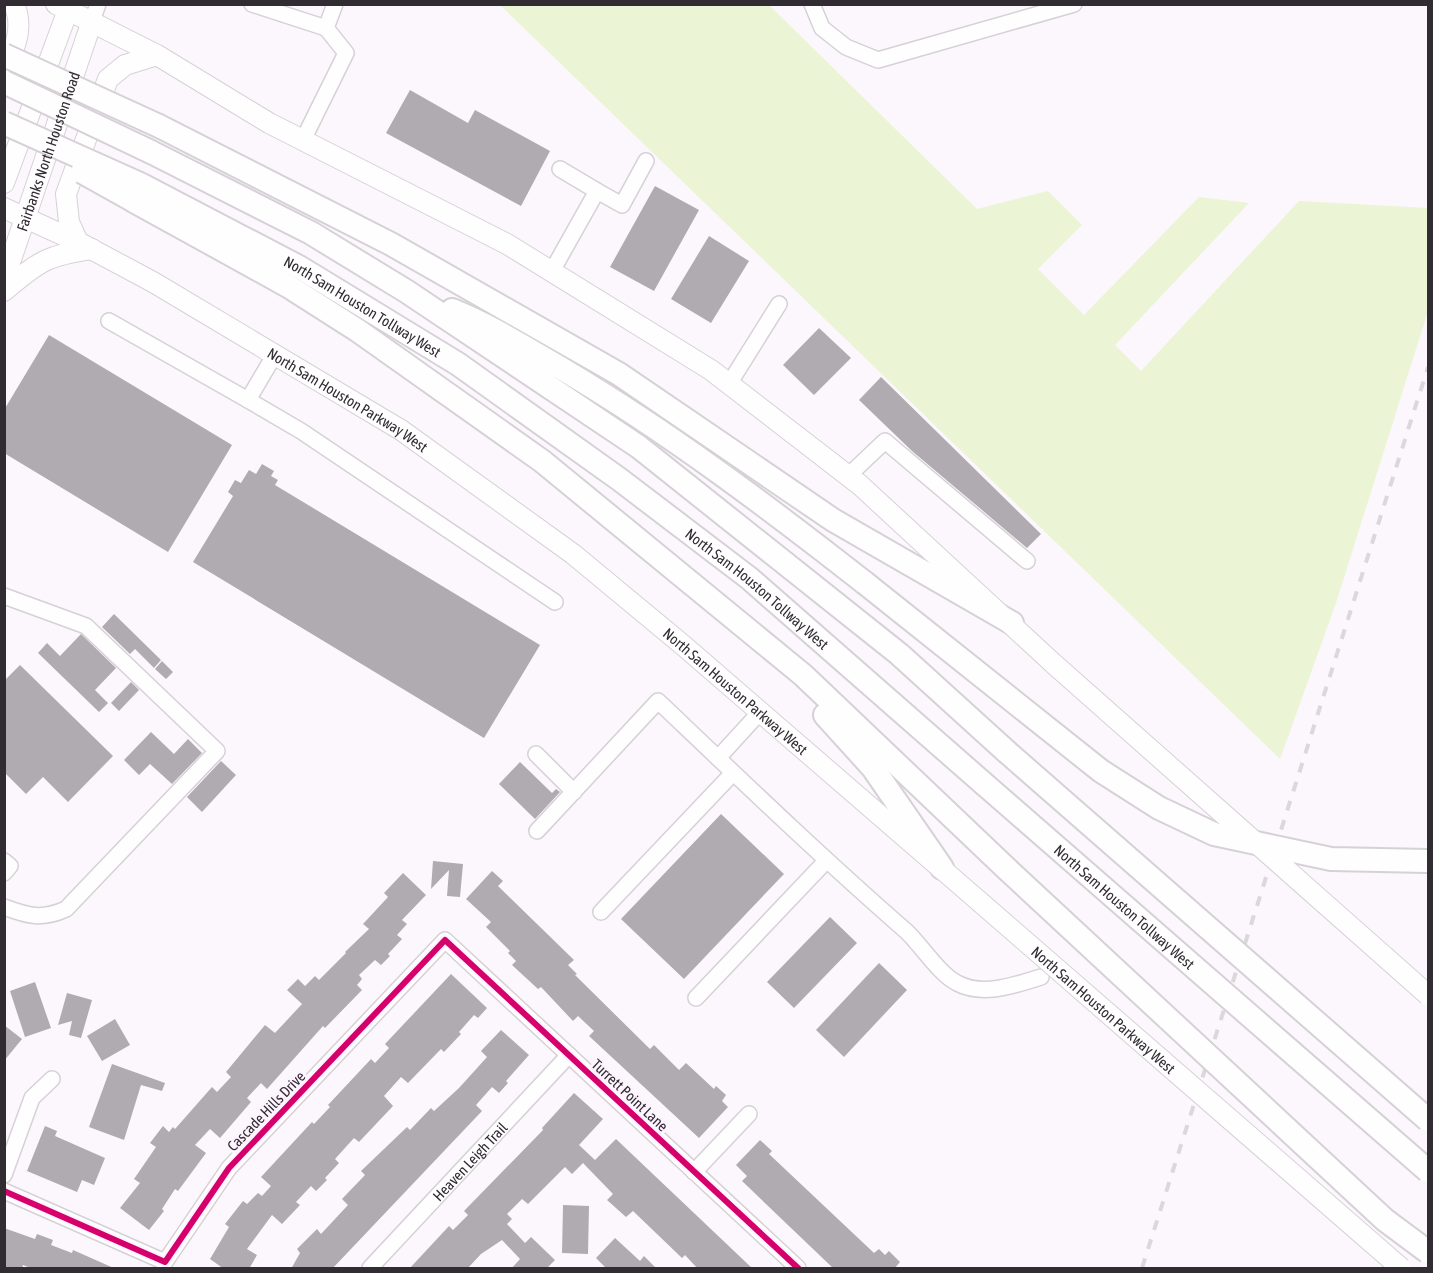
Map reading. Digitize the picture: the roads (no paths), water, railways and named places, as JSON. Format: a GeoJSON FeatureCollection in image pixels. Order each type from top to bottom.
{"type":"FeatureCollection","features":[{"type":"Feature","properties":{"kind":"highway"},"geometry":{"type":"LineString","coordinates":[[4,55],[159,126],[391,244],[619,374],[833,520],[1012,623]]}},
{"type":"Feature","properties":{"kind":"highway"},"geometry":{"type":"LineString","coordinates":[[4,82],[151,152],[311,233],[406,291],[639,447],[899,654],[1006,752],[1428,1120]]}},
{"type":"Feature","properties":{"kind":"highway","name":"North Sam Houston Tollway West"},"geometry":{"type":"LineString","coordinates":[[4,123],[137,192],[299,267],[458,363],[619,479],[749,578],[1428,1171]]}},
{"type":"Feature","properties":{"kind":"highway"},"geometry":{"type":"LineString","coordinates":[[4,130],[137,192],[357,330],[542,461],[803,675],[1008,870],[1385,1220],[1428,1252]]}},
{"type":"Feature","properties":{"kind":"highway"},"geometry":{"type":"LineString","coordinates":[[406,291],[483,323],[618,402],[742,486],[1101,771],[1159,808],[1214,834],[1331,860],[1428,861]]}},
{"type":"Feature","properties":{"kind":"highway"},"geometry":{"type":"LineString","coordinates":[[435,385],[796,683],[873,768],[942,868]]}},
{"type":"Feature","properties":{"kind":"main road"},"geometry":{"type":"LineString","coordinates":[[4,75],[20,31],[19,14],[15,4]]}},
{"type":"Feature","properties":{"kind":"main road"},"geometry":{"type":"LineString","coordinates":[[65,6],[95,13],[157,55],[303,140],[507,244],[711,370],[848,477],[1012,623],[1055,665],[1428,996]]}},
{"type":"Feature","properties":{"kind":"main road","name":"Fairbanks North Houston Road"},"geometry":{"type":"LineString","coordinates":[[4,183],[65,6]]}},
{"type":"Feature","properties":{"kind":"main road","name":"Fairbanks North Houston Road"},"geometry":{"type":"LineString","coordinates":[[4,280],[95,13]]}},
{"type":"Feature","properties":{"kind":"main road"},"geometry":{"type":"LineString","coordinates":[[4,291],[43,260],[85,246],[69,222],[66,194],[108,79],[125,65],[157,55]]}},
{"type":"Feature","properties":{"kind":"main road","name":"North Sam Houston Parkway West"},"geometry":{"type":"LineString","coordinates":[[4,208],[85,246],[275,354],[401,430],[573,554],[761,711],[1401,1269]]}},
{"type":"Feature","properties":{"kind":"street"},"geometry":{"type":"LineString","coordinates":[[252,4],[326,28],[346,53],[303,140]]}},
{"type":"Feature","properties":{"kind":"street"},"geometry":{"type":"LineString","coordinates":[[326,28],[334,4]]}},
{"type":"Feature","properties":{"kind":"street"},"geometry":{"type":"LineString","coordinates":[[812,4],[822,28],[846,47],[878,60],[1074,4]]}},
{"type":"Feature","properties":{"kind":"street"},"geometry":{"type":"LineString","coordinates":[[560,169],[622,205],[646,161]]}},
{"type":"Feature","properties":{"kind":"street"},"geometry":{"type":"LineString","coordinates":[[552,271],[597,191]]}},
{"type":"Feature","properties":{"kind":"street"},"geometry":{"type":"LineString","coordinates":[[729,384],[779,304]]}},
{"type":"Feature","properties":{"kind":"street"},"geometry":{"type":"LineString","coordinates":[[109,321],[300,431],[555,602]]}},
{"type":"Feature","properties":{"kind":"street"},"geometry":{"type":"LineString","coordinates":[[248,400],[275,354]]}},
{"type":"Feature","properties":{"kind":"street"},"geometry":{"type":"LineString","coordinates":[[848,477],[885,441],[1027,561]]}},
{"type":"Feature","properties":{"kind":"street"},"geometry":{"type":"LineString","coordinates":[[4,596],[86,626],[217,751],[66,909],[50,917],[32,917],[4,907]]}},
{"type":"Feature","properties":{"kind":"street"},"geometry":{"type":"LineString","coordinates":[[537,831],[658,701],[826,861],[924,948],[939,969],[957,983],[977,989],[1009,987],[1041,977]]}},
{"type":"Feature","properties":{"kind":"street"},"geometry":{"type":"LineString","coordinates":[[718,758],[761,711]]}},
{"type":"Feature","properties":{"kind":"street"},"geometry":{"type":"LineString","coordinates":[[536,754],[574,792]]}},
{"type":"Feature","properties":{"kind":"street"},"geometry":{"type":"LineString","coordinates":[[601,912],[733,773]]}},
{"type":"Feature","properties":{"kind":"street"},"geometry":{"type":"LineString","coordinates":[[4,861],[10,866],[4,873]]}},
{"type":"Feature","properties":{"kind":"street"},"geometry":{"type":"LineString","coordinates":[[696,998],[826,861]]}},
{"type":"Feature","properties":{"kind":"street","name":"Turrett Point Lane"},"geometry":{"type":"LineString","coordinates":[[445,940],[798,1269]]}},
{"type":"Feature","properties":{"kind":"street","name":"Cascade Hills Drive"},"geometry":{"type":"LineString","coordinates":[[4,1191],[165,1262],[229,1168],[445,940]]}},
{"type":"Feature","properties":{"kind":"street","name":"Heaven Leigh Trail"},"geometry":{"type":"LineString","coordinates":[[370,1269],[569,1055]]}},
{"type":"Feature","properties":{"kind":"street"},"geometry":{"type":"LineString","coordinates":[[4,1175],[32,1098],[52,1079]]}},
{"type":"Feature","properties":{"kind":"street"},"geometry":{"type":"LineString","coordinates":[[694,1172],[749,1114]]}},
{"type":"Feature","properties":{"kind":"railway"},"geometry":{"type":"LineString","coordinates":[[1142,1268],[1428,367]]}}]}
